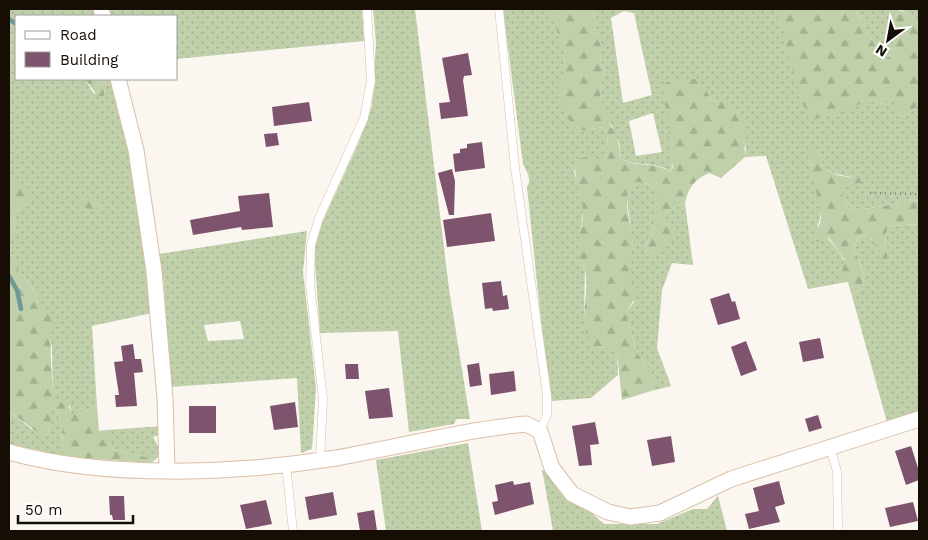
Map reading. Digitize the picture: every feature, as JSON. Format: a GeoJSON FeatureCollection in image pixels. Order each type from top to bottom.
{"type":"FeatureCollection","features":[{"type":"Feature","properties":{"kind":"street"},"geometry":{"type":"LineString","coordinates":[[118,80],[136,150],[154,271],[165,398],[168,470]]}},
{"type":"Feature","properties":{"kind":"street"},"geometry":{"type":"LineString","coordinates":[[9,452],[60,464],[110,469],[225,469],[320,460],[526,424],[540,430],[552,468],[572,494],[608,512],[630,517],[660,513],[731,480],[919,419]]}},
{"type":"Feature","properties":{"kind":"lane"},"geometry":{"type":"LineString","coordinates":[[320,460],[323,399],[310,285],[310,245],[319,218],[364,118],[371,81],[367,9]]}},
{"type":"Feature","properties":{"kind":"lane"},"geometry":{"type":"LineString","coordinates":[[499,9],[515,168],[547,395],[547,415],[540,430]]}},
{"type":"Feature","properties":{"kind":"lane"},"geometry":{"type":"LineString","coordinates":[[830,447],[837,471],[838,528]]}},
{"type":"Feature","properties":{"kind":"lane"},"geometry":{"type":"LineString","coordinates":[[286,464],[293,531]]}},
{"type":"Feature","properties":{"kind":"path"},"geometry":{"type":"LineString","coordinates":[[870,193],[919,194]]}},
{"type":"Feature","properties":{"kind":"green space"},"geometry":{"type":"Polygon","coordinates":[[[9,9],[96,9],[97,15],[15,15],[15,80],[86,80],[93,93],[104,96],[106,80],[112,80],[131,161],[152,313],[92,326],[97,406],[79,414],[71,414],[70,406],[58,411],[62,428],[63,453],[69,457],[9,444],[9,411],[31,429],[48,434],[53,401],[52,348],[49,331],[38,305],[37,295],[14,264],[9,246],[9,240],[15,229],[13,213],[28,203],[14,175],[9,175],[9,9]]]}},
{"type":"Feature","properties":{"kind":"green space"},"geometry":{"type":"Polygon","coordinates":[[[108,9],[362,9],[364,41],[178,59],[178,15],[110,15],[108,9]]]}},
{"type":"Feature","properties":{"kind":"green space"},"geometry":{"type":"Polygon","coordinates":[[[373,9],[415,9],[449,289],[470,419],[456,419],[454,424],[409,432],[398,331],[320,333],[314,249],[321,225],[358,144],[372,106],[376,43],[373,9]]]}},
{"type":"Feature","properties":{"kind":"green space"},"geometry":{"type":"Polygon","coordinates":[[[503,9],[552,9],[564,53],[565,70],[559,86],[590,130],[602,127],[607,131],[608,154],[603,162],[588,157],[578,158],[574,172],[584,203],[578,253],[585,270],[584,314],[595,348],[606,347],[617,353],[618,375],[591,398],[552,401],[542,330],[527,187],[529,178],[523,164],[503,9]]]}},
{"type":"Feature","properties":{"kind":"green space"},"geometry":{"type":"Polygon","coordinates":[[[552,9],[593,9],[595,29],[602,48],[600,58],[604,69],[600,98],[610,116],[611,127],[616,132],[621,158],[633,163],[657,166],[671,172],[673,166],[669,155],[669,125],[663,94],[665,83],[676,80],[695,79],[705,87],[712,101],[730,102],[744,123],[745,157],[721,178],[709,173],[699,178],[690,188],[685,203],[664,213],[664,222],[675,233],[674,239],[665,241],[653,259],[647,256],[645,249],[657,216],[657,191],[648,184],[637,182],[631,188],[627,202],[633,244],[628,282],[638,294],[626,312],[639,355],[652,375],[652,384],[651,391],[622,400],[617,353],[606,347],[595,348],[585,331],[586,280],[578,252],[583,207],[575,170],[576,163],[578,158],[588,157],[603,161],[608,154],[607,131],[602,127],[578,130],[562,109],[558,98],[558,91],[565,60],[552,9]]]}},
{"type":"Feature","properties":{"kind":"green space"},"geometry":{"type":"Polygon","coordinates":[[[593,9],[777,9],[783,29],[869,101],[883,104],[894,100],[911,111],[919,105],[919,200],[864,209],[848,208],[843,196],[842,187],[863,181],[823,168],[820,152],[810,164],[817,187],[821,213],[817,227],[838,251],[845,267],[841,283],[808,289],[766,156],[745,157],[746,148],[730,103],[712,101],[705,87],[669,125],[671,172],[659,166],[633,163],[621,158],[619,143],[600,98],[604,69],[600,58],[602,48],[595,29],[593,9]],[[624,11],[611,18],[623,103],[652,95],[634,13],[624,11]],[[653,113],[629,121],[636,156],[662,152],[653,113]]]}},
{"type":"Feature","properties":{"kind":"green space"},"geometry":{"type":"Polygon","coordinates":[[[777,9],[855,9],[883,60],[892,54],[894,36],[889,9],[899,10],[907,14],[917,24],[920,35],[919,105],[911,111],[899,114],[894,100],[883,104],[869,101],[813,120],[802,103],[777,9]]]}},
{"type":"Feature","properties":{"kind":"green space"},"geometry":{"type":"Polygon","coordinates":[[[855,9],[889,9],[894,36],[892,54],[883,60],[855,9]]]}},
{"type":"Feature","properties":{"kind":"green space"},"geometry":{"type":"Polygon","coordinates":[[[900,9],[919,9],[919,30],[912,17],[900,9]]]}},
{"type":"Feature","properties":{"kind":"green space"},"geometry":{"type":"Polygon","coordinates":[[[86,80],[106,80],[104,96],[100,99],[86,80]]]}},
{"type":"Feature","properties":{"kind":"green space"},"geometry":{"type":"Polygon","coordinates":[[[811,148],[820,152],[823,168],[827,171],[845,177],[859,178],[863,182],[842,187],[843,196],[848,208],[864,209],[919,200],[919,224],[889,226],[885,235],[888,259],[884,263],[877,254],[874,241],[864,235],[857,239],[854,247],[864,275],[863,288],[852,296],[848,282],[841,283],[844,259],[829,238],[817,242],[814,235],[820,224],[821,217],[810,162],[811,148]]]}},
{"type":"Feature","properties":{"kind":"green space"},"geometry":{"type":"Polygon","coordinates":[[[9,175],[14,175],[32,193],[28,203],[13,213],[15,230],[9,240],[9,175]]]}},
{"type":"Feature","properties":{"kind":"green space"},"geometry":{"type":"Polygon","coordinates":[[[637,182],[648,184],[657,191],[657,216],[645,249],[647,256],[656,251],[664,242],[669,229],[664,222],[664,213],[685,203],[693,265],[672,263],[662,290],[657,348],[671,386],[651,391],[652,375],[637,350],[626,312],[634,302],[628,283],[628,267],[633,244],[627,200],[630,187],[637,182]]]}},
{"type":"Feature","properties":{"kind":"green space"},"geometry":{"type":"Polygon","coordinates":[[[85,197],[102,202],[102,207],[93,210],[83,207],[82,200],[85,197]]]}},
{"type":"Feature","properties":{"kind":"green space"},"geometry":{"type":"Polygon","coordinates":[[[919,224],[919,415],[887,422],[852,296],[863,288],[864,274],[854,247],[857,239],[864,235],[874,241],[877,254],[888,259],[885,235],[889,226],[919,224]]]}},
{"type":"Feature","properties":{"kind":"green space"},"geometry":{"type":"Polygon","coordinates":[[[307,231],[303,272],[316,387],[312,449],[301,453],[297,378],[170,387],[164,286],[159,254],[307,231]],[[240,321],[204,325],[208,341],[244,339],[240,321]]]}},
{"type":"Feature","properties":{"kind":"green space"},"geometry":{"type":"Polygon","coordinates":[[[9,246],[14,264],[37,295],[38,305],[54,318],[51,335],[52,408],[48,434],[42,436],[9,411],[9,246]]]}},
{"type":"Feature","properties":{"kind":"green space"},"geometry":{"type":"Polygon","coordinates":[[[65,399],[72,414],[79,414],[97,406],[99,431],[106,430],[110,437],[111,449],[149,458],[150,463],[69,457],[63,453],[62,428],[58,411],[60,400],[65,399]]]}},
{"type":"Feature","properties":{"kind":"green space"},"geometry":{"type":"Polygon","coordinates":[[[163,426],[164,433],[153,437],[159,455],[150,463],[149,458],[111,449],[106,430],[163,426]]]}},
{"type":"Feature","properties":{"kind":"green space"},"geometry":{"type":"Polygon","coordinates":[[[468,443],[482,531],[386,531],[376,460],[468,443]]]}},
{"type":"Feature","properties":{"kind":"green space"},"geometry":{"type":"Polygon","coordinates":[[[542,469],[573,502],[585,507],[604,524],[657,524],[693,509],[707,509],[718,496],[727,531],[553,531],[542,469]]]}},
{"type":"Feature","properties":{"kind":"building"},"geometry":{"type":"Polygon","coordinates":[[[468,53],[472,75],[464,76],[463,80],[468,116],[441,119],[439,103],[450,102],[442,58],[468,53]]]}},
{"type":"Feature","properties":{"kind":"building"},"geometry":{"type":"Polygon","coordinates":[[[309,102],[312,121],[274,126],[272,107],[309,102]]]}},
{"type":"Feature","properties":{"kind":"building"},"geometry":{"type":"Polygon","coordinates":[[[277,133],[279,145],[266,147],[264,134],[277,133]]]}},
{"type":"Feature","properties":{"kind":"building"},"geometry":{"type":"Polygon","coordinates":[[[482,142],[485,168],[455,172],[453,154],[460,153],[460,149],[467,148],[467,144],[482,142]]]}},
{"type":"Feature","properties":{"kind":"building"},"geometry":{"type":"Polygon","coordinates":[[[452,169],[455,181],[454,215],[449,215],[438,173],[452,169]]]}},
{"type":"Feature","properties":{"kind":"building"},"geometry":{"type":"Polygon","coordinates":[[[269,193],[273,227],[242,230],[241,227],[193,235],[190,220],[240,211],[238,196],[269,193]]]}},
{"type":"Feature","properties":{"kind":"building"},"geometry":{"type":"Polygon","coordinates":[[[491,213],[495,241],[447,247],[443,220],[491,213]]]}},
{"type":"Feature","properties":{"kind":"building"},"geometry":{"type":"Polygon","coordinates":[[[501,281],[503,296],[507,295],[509,309],[493,311],[492,308],[485,309],[482,283],[501,281]]]}},
{"type":"Feature","properties":{"kind":"building"},"geometry":{"type":"Polygon","coordinates":[[[729,293],[732,302],[735,301],[740,319],[718,325],[710,299],[729,293]]]}},
{"type":"Feature","properties":{"kind":"building"},"geometry":{"type":"Polygon","coordinates":[[[820,338],[824,358],[803,362],[799,342],[820,338]]]}},
{"type":"Feature","properties":{"kind":"building"},"geometry":{"type":"Polygon","coordinates":[[[746,341],[757,370],[741,376],[731,347],[746,341]]]}},
{"type":"Feature","properties":{"kind":"building"},"geometry":{"type":"Polygon","coordinates":[[[133,344],[135,359],[141,359],[143,372],[134,373],[137,406],[116,407],[115,395],[119,395],[114,362],[123,361],[121,346],[133,344]]]}},
{"type":"Feature","properties":{"kind":"building"},"geometry":{"type":"Polygon","coordinates":[[[479,363],[482,385],[470,387],[467,365],[479,363]]]}},
{"type":"Feature","properties":{"kind":"building"},"geometry":{"type":"Polygon","coordinates":[[[345,364],[358,364],[359,379],[346,379],[345,364]]]}},
{"type":"Feature","properties":{"kind":"building"},"geometry":{"type":"Polygon","coordinates":[[[514,371],[516,391],[491,395],[489,374],[514,371]]]}},
{"type":"Feature","properties":{"kind":"building"},"geometry":{"type":"Polygon","coordinates":[[[389,388],[393,417],[369,419],[365,391],[389,388]]]}},
{"type":"Feature","properties":{"kind":"building"},"geometry":{"type":"Polygon","coordinates":[[[295,402],[298,427],[274,430],[270,406],[295,402]]]}},
{"type":"Feature","properties":{"kind":"building"},"geometry":{"type":"Polygon","coordinates":[[[189,406],[216,406],[216,433],[189,433],[189,406]]]}},
{"type":"Feature","properties":{"kind":"building"},"geometry":{"type":"Polygon","coordinates":[[[818,415],[822,428],[809,432],[805,419],[818,415]]]}},
{"type":"Feature","properties":{"kind":"building"},"geometry":{"type":"Polygon","coordinates":[[[595,422],[599,444],[590,445],[592,465],[579,466],[572,426],[595,422]]]}},
{"type":"Feature","properties":{"kind":"building"},"geometry":{"type":"Polygon","coordinates":[[[671,436],[675,462],[652,466],[647,440],[671,436]]]}},
{"type":"Feature","properties":{"kind":"building"},"geometry":{"type":"Polygon","coordinates":[[[911,446],[919,471],[919,480],[906,485],[895,451],[911,446]]]}},
{"type":"Feature","properties":{"kind":"building"},"geometry":{"type":"Polygon","coordinates":[[[513,481],[514,485],[530,482],[534,504],[495,515],[492,502],[498,501],[495,485],[513,481]]]}},
{"type":"Feature","properties":{"kind":"building"},"geometry":{"type":"Polygon","coordinates":[[[779,481],[785,504],[775,507],[780,522],[749,529],[745,514],[759,511],[753,488],[779,481]]]}},
{"type":"Feature","properties":{"kind":"building"},"geometry":{"type":"Polygon","coordinates":[[[333,492],[337,515],[309,520],[305,497],[333,492]]]}},
{"type":"Feature","properties":{"kind":"building"},"geometry":{"type":"Polygon","coordinates":[[[109,496],[124,496],[125,520],[113,520],[112,515],[110,515],[109,496]]]}},
{"type":"Feature","properties":{"kind":"building"},"geometry":{"type":"Polygon","coordinates":[[[266,500],[272,524],[246,529],[240,505],[266,500]]]}},
{"type":"Feature","properties":{"kind":"building"},"geometry":{"type":"Polygon","coordinates":[[[913,502],[918,521],[890,527],[885,508],[913,502]]]}},
{"type":"Feature","properties":{"kind":"building"},"geometry":{"type":"Polygon","coordinates":[[[374,510],[377,531],[360,531],[357,513],[374,510]]]}},
{"type":"Feature","properties":{"kind":"waterway"},"geometry":{"type":"LineString","coordinates":[[9,19],[15,23]]}},
{"type":"Feature","properties":{"kind":"waterway"},"geometry":{"type":"LineString","coordinates":[[9,276],[17,290],[21,309]]}}]}
